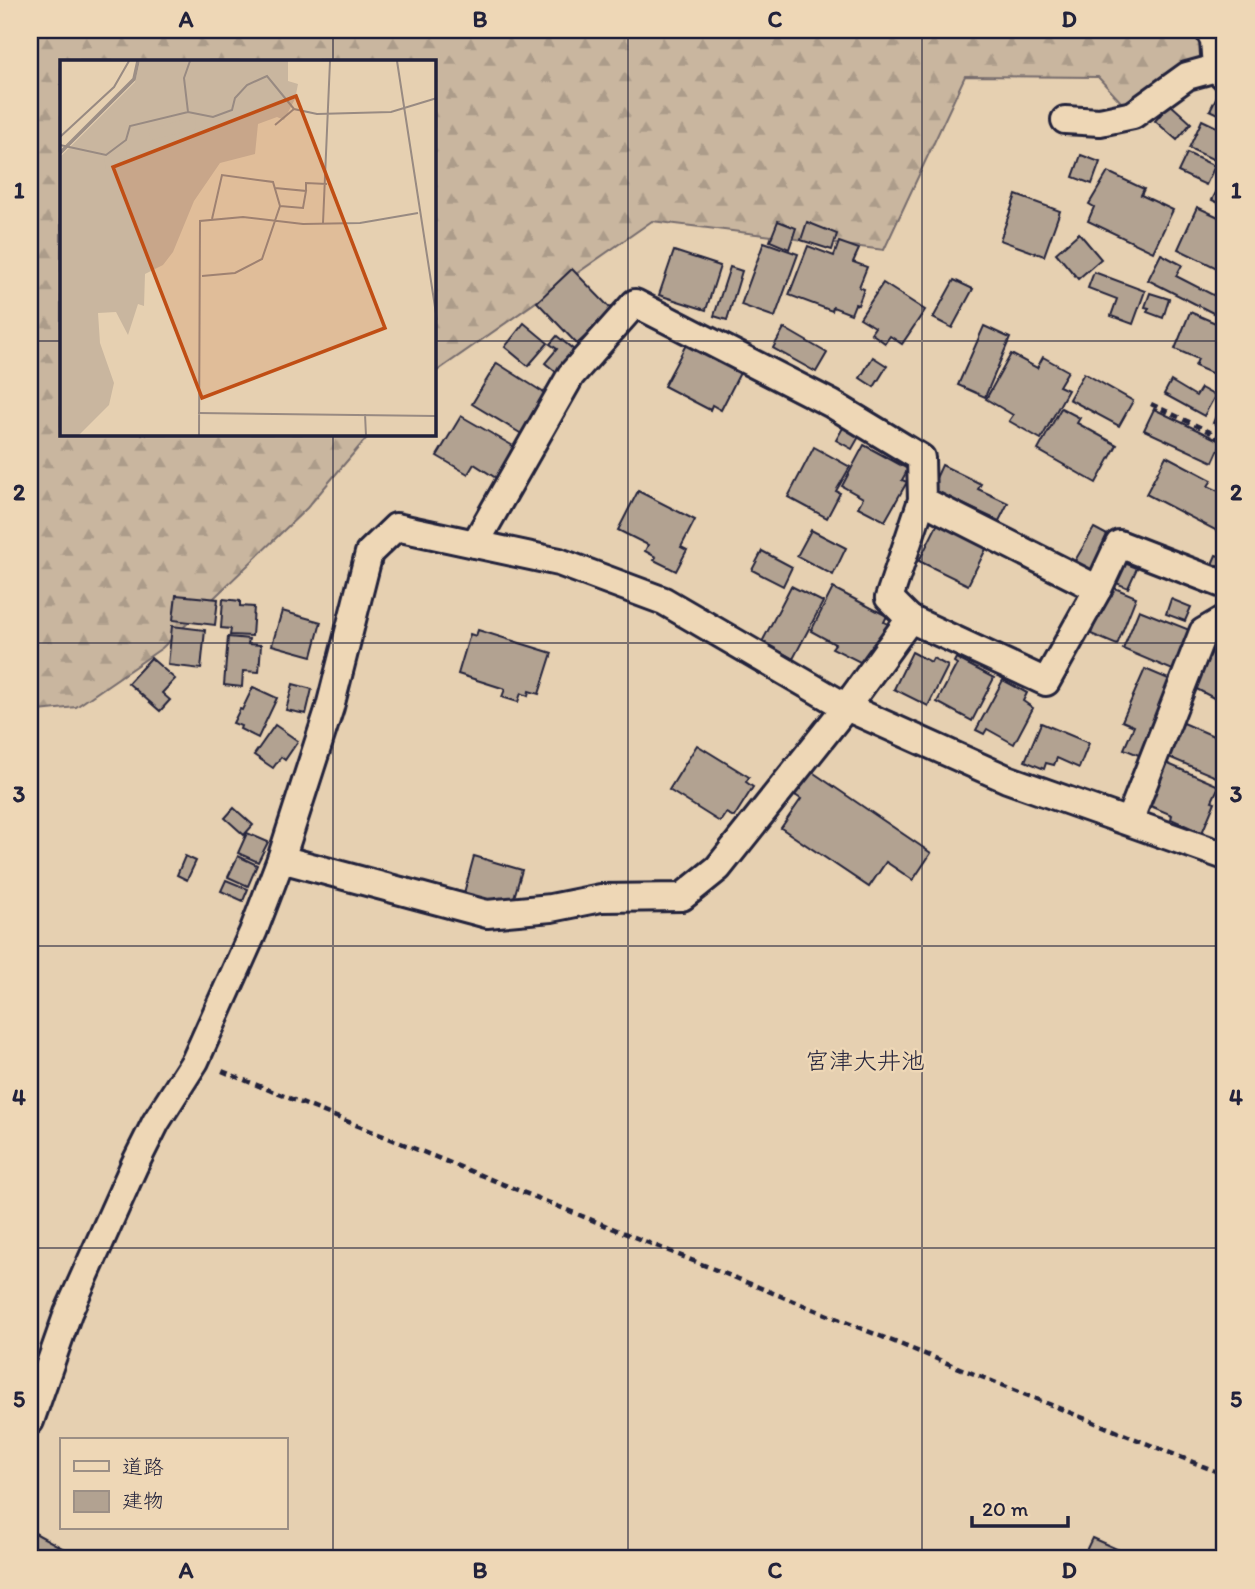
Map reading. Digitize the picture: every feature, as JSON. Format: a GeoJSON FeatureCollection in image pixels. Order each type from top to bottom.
{"type":"FeatureCollection","features":[{"type":"Feature","properties":{"kind":"street"},"geometry":{"type":"LineString","coordinates":[[1065,120],[1100,122],[1133,115],[1187,76],[1221,72],[1209,30]]}},
{"type":"Feature","properties":{"kind":"street"},"geometry":{"type":"LineString","coordinates":[[475,544],[571,375],[635,303],[832,404],[921,458],[922,500],[889,598],[910,619],[1046,682],[1098,589],[1119,544],[1225,586]]}},
{"type":"Feature","properties":{"kind":"street"},"geometry":{"type":"LineString","coordinates":[[922,500],[1098,589]]}},
{"type":"Feature","properties":{"kind":"street"},"geometry":{"type":"LineString","coordinates":[[30,1421],[68,1313],[134,1166],[156,1122],[195,1060],[253,932],[281,859],[330,707],[369,553],[396,527],[559,562],[664,601],[846,707],[1007,779],[1225,856]]}},
{"type":"Feature","properties":{"kind":"street"},"geometry":{"type":"LineString","coordinates":[[281,859],[486,914],[551,908],[601,898],[682,897],[718,869],[846,707],[910,619]]}},
{"type":"Feature","properties":{"kind":"street"},"geometry":{"type":"LineString","coordinates":[[1129,821],[1203,632],[1225,619]]}},
{"type":"Feature","properties":{"kind":"path"},"geometry":{"type":"LineString","coordinates":[[1151,404],[1208,431],[1225,443]]}},
{"type":"Feature","properties":{"kind":"path"},"geometry":{"type":"LineString","coordinates":[[195,1060],[1225,1475]]}},
{"type":"Feature","properties":{"kind":"green space"},"geometry":{"type":"Polygon","coordinates":[[[30,30],[1225,30],[1225,36],[1133,115],[1098,77],[965,76],[884,250],[652,221],[436,372],[436,60],[60,60],[60,436],[368,436],[307,508],[162,648],[76,707],[30,712],[30,30]]]}},
{"type":"Feature","properties":{"kind":"building"},"geometry":{"type":"Polygon","coordinates":[[[1218,94],[1225,98],[1225,117],[1210,110],[1218,94]]]}},
{"type":"Feature","properties":{"kind":"building"},"geometry":{"type":"Polygon","coordinates":[[[1170,104],[1191,123],[1177,140],[1155,121],[1170,104]]]}},
{"type":"Feature","properties":{"kind":"building"},"geometry":{"type":"Polygon","coordinates":[[[1202,120],[1225,131],[1223,164],[1189,148],[1202,120]]]}},
{"type":"Feature","properties":{"kind":"building"},"geometry":{"type":"Polygon","coordinates":[[[1187,153],[1215,166],[1206,185],[1178,172],[1187,153]]]}},
{"type":"Feature","properties":{"kind":"building"},"geometry":{"type":"Polygon","coordinates":[[[1081,155],[1100,162],[1092,184],[1073,177],[1081,155]]]}},
{"type":"Feature","properties":{"kind":"building"},"geometry":{"type":"Polygon","coordinates":[[[1108,172],[1144,189],[1141,195],[1173,210],[1153,252],[1088,221],[1094,207],[1089,204],[1108,172]]]}},
{"type":"Feature","properties":{"kind":"building"},"geometry":{"type":"Polygon","coordinates":[[[1225,178],[1225,206],[1212,200],[1225,178]]]}},
{"type":"Feature","properties":{"kind":"building"},"geometry":{"type":"Polygon","coordinates":[[[1016,195],[1060,211],[1044,256],[1000,240],[1016,195]]]}},
{"type":"Feature","properties":{"kind":"building"},"geometry":{"type":"Polygon","coordinates":[[[1197,207],[1225,220],[1225,272],[1178,249],[1197,207]]]}},
{"type":"Feature","properties":{"kind":"building"},"geometry":{"type":"Polygon","coordinates":[[[778,221],[796,228],[789,249],[770,241],[778,221]]]}},
{"type":"Feature","properties":{"kind":"building"},"geometry":{"type":"Polygon","coordinates":[[[807,222],[837,234],[832,250],[801,240],[807,222]]]}},
{"type":"Feature","properties":{"kind":"building"},"geometry":{"type":"Polygon","coordinates":[[[1079,233],[1101,259],[1078,279],[1056,253],[1079,233]]]}},
{"type":"Feature","properties":{"kind":"building"},"geometry":{"type":"Polygon","coordinates":[[[764,242],[798,254],[775,317],[741,305],[764,242]]]}},
{"type":"Feature","properties":{"kind":"building"},"geometry":{"type":"Polygon","coordinates":[[[839,242],[859,249],[853,262],[867,267],[859,287],[864,289],[851,314],[833,307],[832,311],[789,295],[808,246],[834,256],[839,242]]]}},
{"type":"Feature","properties":{"kind":"building"},"geometry":{"type":"Polygon","coordinates":[[[674,251],[720,266],[706,310],[659,295],[674,251]]]}},
{"type":"Feature","properties":{"kind":"building"},"geometry":{"type":"Polygon","coordinates":[[[1161,254],[1182,265],[1176,276],[1225,301],[1225,319],[1148,280],[1161,254]]]}},
{"type":"Feature","properties":{"kind":"building"},"geometry":{"type":"Polygon","coordinates":[[[730,267],[742,271],[727,320],[714,316],[730,267]]]}},
{"type":"Feature","properties":{"kind":"building"},"geometry":{"type":"Polygon","coordinates":[[[572,269],[613,311],[577,344],[537,302],[572,269]]]}},
{"type":"Feature","properties":{"kind":"building"},"geometry":{"type":"Polygon","coordinates":[[[1094,272],[1145,291],[1133,324],[1111,316],[1117,299],[1088,288],[1094,272]]]}},
{"type":"Feature","properties":{"kind":"building"},"geometry":{"type":"Polygon","coordinates":[[[954,280],[973,289],[952,328],[933,318],[954,280]]]}},
{"type":"Feature","properties":{"kind":"building"},"geometry":{"type":"Polygon","coordinates":[[[883,283],[925,310],[902,344],[890,336],[885,343],[871,333],[875,327],[860,318],[883,283]]]}},
{"type":"Feature","properties":{"kind":"building"},"geometry":{"type":"Polygon","coordinates":[[[1150,293],[1169,299],[1163,318],[1147,312],[1149,308],[1145,307],[1150,293]]]}},
{"type":"Feature","properties":{"kind":"building"},"geometry":{"type":"Polygon","coordinates":[[[1190,312],[1225,327],[1225,379],[1195,366],[1198,359],[1175,349],[1190,312]]]}},
{"type":"Feature","properties":{"kind":"building"},"geometry":{"type":"Polygon","coordinates":[[[524,323],[548,343],[528,366],[505,347],[524,323]]]}},
{"type":"Feature","properties":{"kind":"building"},"geometry":{"type":"Polygon","coordinates":[[[984,326],[1010,338],[985,397],[958,385],[984,326]]]}},
{"type":"Feature","properties":{"kind":"building"},"geometry":{"type":"Polygon","coordinates":[[[784,328],[827,353],[816,372],[773,348],[784,328]]]}},
{"type":"Feature","properties":{"kind":"building"},"geometry":{"type":"Polygon","coordinates":[[[557,336],[574,350],[556,372],[545,363],[557,349],[550,344],[557,336]]]}},
{"type":"Feature","properties":{"kind":"building"},"geometry":{"type":"Polygon","coordinates":[[[689,339],[743,367],[721,410],[712,405],[710,410],[664,386],[689,339]]]}},
{"type":"Feature","properties":{"kind":"building"},"geometry":{"type":"Polygon","coordinates":[[[1011,354],[1037,368],[1043,357],[1068,371],[1059,386],[1068,390],[1041,439],[1009,421],[1013,415],[986,399],[1011,354]]]}},
{"type":"Feature","properties":{"kind":"building"},"geometry":{"type":"Polygon","coordinates":[[[873,357],[887,366],[874,387],[860,378],[873,357]]]}},
{"type":"Feature","properties":{"kind":"building"},"geometry":{"type":"Polygon","coordinates":[[[497,363],[549,396],[525,436],[472,404],[497,363]]]}},
{"type":"Feature","properties":{"kind":"building"},"geometry":{"type":"Polygon","coordinates":[[[1084,373],[1133,401],[1119,426],[1069,399],[1084,373]]]}},
{"type":"Feature","properties":{"kind":"building"},"geometry":{"type":"Polygon","coordinates":[[[1171,381],[1196,396],[1201,388],[1215,396],[1204,416],[1164,394],[1171,381]]]}},
{"type":"Feature","properties":{"kind":"building"},"geometry":{"type":"Polygon","coordinates":[[[1225,394],[1225,428],[1213,423],[1225,394]]]}},
{"type":"Feature","properties":{"kind":"building"},"geometry":{"type":"Polygon","coordinates":[[[1061,408],[1080,418],[1077,423],[1117,445],[1096,483],[1038,450],[1061,408]]]}},
{"type":"Feature","properties":{"kind":"building"},"geometry":{"type":"Polygon","coordinates":[[[1154,409],[1222,442],[1213,462],[1144,430],[1154,409]]]}},
{"type":"Feature","properties":{"kind":"building"},"geometry":{"type":"Polygon","coordinates":[[[461,416],[515,447],[496,478],[474,464],[468,474],[437,456],[461,416]]]}},
{"type":"Feature","properties":{"kind":"building"},"geometry":{"type":"Polygon","coordinates":[[[844,426],[860,435],[852,449],[836,440],[844,426]]]}},
{"type":"Feature","properties":{"kind":"building"},"geometry":{"type":"Polygon","coordinates":[[[864,445],[908,469],[902,480],[907,482],[885,521],[858,507],[863,498],[842,486],[864,445]]]}},
{"type":"Feature","properties":{"kind":"building"},"geometry":{"type":"Polygon","coordinates":[[[814,447],[850,467],[836,491],[840,493],[827,518],[788,497],[814,447]]]}},
{"type":"Feature","properties":{"kind":"building"},"geometry":{"type":"Polygon","coordinates":[[[1166,456],[1212,480],[1208,486],[1225,494],[1225,519],[1219,532],[1146,494],[1166,456]]]}},
{"type":"Feature","properties":{"kind":"building"},"geometry":{"type":"Polygon","coordinates":[[[942,465],[981,484],[978,489],[1008,503],[999,521],[931,489],[942,465]]]}},
{"type":"Feature","properties":{"kind":"building"},"geometry":{"type":"Polygon","coordinates":[[[638,491],[695,520],[681,547],[687,550],[676,571],[654,560],[656,557],[645,551],[648,545],[618,530],[638,491]]]}},
{"type":"Feature","properties":{"kind":"building"},"geometry":{"type":"Polygon","coordinates":[[[938,523],[987,547],[968,585],[919,561],[938,523]]]}},
{"type":"Feature","properties":{"kind":"building"},"geometry":{"type":"Polygon","coordinates":[[[1094,528],[1111,537],[1091,574],[1073,564],[1094,528]]]}},
{"type":"Feature","properties":{"kind":"building"},"geometry":{"type":"Polygon","coordinates":[[[811,530],[846,548],[833,575],[797,556],[811,530]]]}},
{"type":"Feature","properties":{"kind":"building"},"geometry":{"type":"Polygon","coordinates":[[[762,551],[792,567],[783,586],[752,570],[762,551]]]}},
{"type":"Feature","properties":{"kind":"building"},"geometry":{"type":"Polygon","coordinates":[[[1216,555],[1225,558],[1225,576],[1210,569],[1216,555]]]}},
{"type":"Feature","properties":{"kind":"building"},"geometry":{"type":"Polygon","coordinates":[[[1122,562],[1137,568],[1128,588],[1114,582],[1122,562]]]}},
{"type":"Feature","properties":{"kind":"building"},"geometry":{"type":"Polygon","coordinates":[[[791,586],[823,602],[793,659],[762,642],[791,586]]]}},
{"type":"Feature","properties":{"kind":"building"},"geometry":{"type":"Polygon","coordinates":[[[1110,586],[1136,597],[1117,645],[1091,634],[1110,586]]]}},
{"type":"Feature","properties":{"kind":"building"},"geometry":{"type":"Polygon","coordinates":[[[833,588],[887,616],[884,622],[890,625],[880,645],[875,643],[864,664],[832,648],[835,644],[811,631],[833,588]]]}},
{"type":"Feature","properties":{"kind":"building"},"geometry":{"type":"Polygon","coordinates":[[[176,595],[218,599],[215,625],[173,620],[176,595]]]}},
{"type":"Feature","properties":{"kind":"building"},"geometry":{"type":"Polygon","coordinates":[[[223,599],[240,601],[240,606],[254,607],[252,636],[230,635],[231,629],[221,628],[223,599]]]}},
{"type":"Feature","properties":{"kind":"building"},"geometry":{"type":"Polygon","coordinates":[[[1171,599],[1191,607],[1185,621],[1166,614],[1171,599]]]}},
{"type":"Feature","properties":{"kind":"building"},"geometry":{"type":"Polygon","coordinates":[[[1139,610],[1192,631],[1175,671],[1123,649],[1139,610]]]}},
{"type":"Feature","properties":{"kind":"building"},"geometry":{"type":"Polygon","coordinates":[[[282,611],[321,622],[312,656],[272,645],[282,611]]]}},
{"type":"Feature","properties":{"kind":"building"},"geometry":{"type":"Polygon","coordinates":[[[172,626],[205,630],[201,669],[168,665],[172,626]]]}},
{"type":"Feature","properties":{"kind":"building"},"geometry":{"type":"Polygon","coordinates":[[[478,630],[552,653],[539,694],[529,691],[528,696],[521,693],[518,702],[502,697],[505,689],[458,674],[470,634],[476,636],[478,630]]]}},
{"type":"Feature","properties":{"kind":"building"},"geometry":{"type":"Polygon","coordinates":[[[1222,634],[1225,635],[1225,704],[1193,687],[1222,634]]]}},
{"type":"Feature","properties":{"kind":"building"},"geometry":{"type":"Polygon","coordinates":[[[228,637],[249,639],[248,644],[261,645],[259,672],[243,671],[242,687],[224,685],[228,637]]]}},
{"type":"Feature","properties":{"kind":"building"},"geometry":{"type":"Polygon","coordinates":[[[912,652],[931,662],[933,658],[948,666],[928,706],[894,689],[912,652]]]}},
{"type":"Feature","properties":{"kind":"building"},"geometry":{"type":"Polygon","coordinates":[[[151,658],[175,679],[162,693],[170,700],[160,711],[128,683],[151,658]]]}},
{"type":"Feature","properties":{"kind":"building"},"geometry":{"type":"Polygon","coordinates":[[[956,658],[994,678],[972,721],[937,702],[957,664],[954,662],[956,658]]]}},
{"type":"Feature","properties":{"kind":"building"},"geometry":{"type":"Polygon","coordinates":[[[1145,669],[1171,680],[1141,756],[1124,749],[1134,726],[1122,721],[1145,669]]]}},
{"type":"Feature","properties":{"kind":"building"},"geometry":{"type":"Polygon","coordinates":[[[1003,680],[1027,693],[1023,701],[1033,708],[1014,744],[987,729],[984,734],[976,730],[1003,680]]]}},
{"type":"Feature","properties":{"kind":"building"},"geometry":{"type":"Polygon","coordinates":[[[293,684],[312,689],[306,714],[286,710],[293,684]]]}},
{"type":"Feature","properties":{"kind":"building"},"geometry":{"type":"Polygon","coordinates":[[[253,687],[277,698],[258,738],[233,723],[253,687]]]}},
{"type":"Feature","properties":{"kind":"building"},"geometry":{"type":"Polygon","coordinates":[[[1179,721],[1225,741],[1223,780],[1164,755],[1179,721]]]}},
{"type":"Feature","properties":{"kind":"building"},"geometry":{"type":"Polygon","coordinates":[[[1041,723],[1089,743],[1079,768],[1057,758],[1054,765],[1046,763],[1044,769],[1025,761],[1041,723]]]}},
{"type":"Feature","properties":{"kind":"building"},"geometry":{"type":"Polygon","coordinates":[[[275,725],[298,741],[285,760],[281,757],[273,768],[254,755],[275,725]]]}},
{"type":"Feature","properties":{"kind":"building"},"geometry":{"type":"Polygon","coordinates":[[[697,745],[749,777],[746,782],[753,787],[734,817],[726,813],[720,822],[669,790],[697,745]]]}},
{"type":"Feature","properties":{"kind":"building"},"geometry":{"type":"Polygon","coordinates":[[[1166,763],[1219,786],[1202,833],[1171,819],[1172,815],[1148,805],[1166,763]]]}},
{"type":"Feature","properties":{"kind":"building"},"geometry":{"type":"Polygon","coordinates":[[[805,767],[931,853],[913,880],[886,862],[869,887],[781,828],[801,799],[789,791],[805,767]]]}},
{"type":"Feature","properties":{"kind":"building"},"geometry":{"type":"Polygon","coordinates":[[[234,808],[253,825],[244,835],[225,818],[234,808]]]}},
{"type":"Feature","properties":{"kind":"building"},"geometry":{"type":"Polygon","coordinates":[[[247,833],[268,842],[258,862],[238,853],[247,833]]]}},
{"type":"Feature","properties":{"kind":"building"},"geometry":{"type":"Polygon","coordinates":[[[185,856],[196,861],[187,880],[177,875],[185,856]]]}},
{"type":"Feature","properties":{"kind":"building"},"geometry":{"type":"Polygon","coordinates":[[[238,856],[257,865],[248,886],[228,877],[238,856]]]}},
{"type":"Feature","properties":{"kind":"building"},"geometry":{"type":"Polygon","coordinates":[[[474,856],[522,870],[513,901],[501,898],[500,903],[464,893],[474,856]]]}},
{"type":"Feature","properties":{"kind":"building"},"geometry":{"type":"Polygon","coordinates":[[[226,880],[248,889],[243,901],[221,891],[226,880]]]}},
{"type":"Feature","properties":{"kind":"building"},"geometry":{"type":"Polygon","coordinates":[[[35,1533],[77,1556],[75,1559],[30,1559],[30,1542],[35,1533]]]}},
{"type":"Feature","properties":{"kind":"building"},"geometry":{"type":"Polygon","coordinates":[[[1092,1538],[1139,1559],[1082,1559],[1092,1538]]]}},
{"type":"Feature","properties":{"kind":"district","name":"宮津大井池"},"geometry":{"type":"Point","coordinates":[865,1061]}}]}
